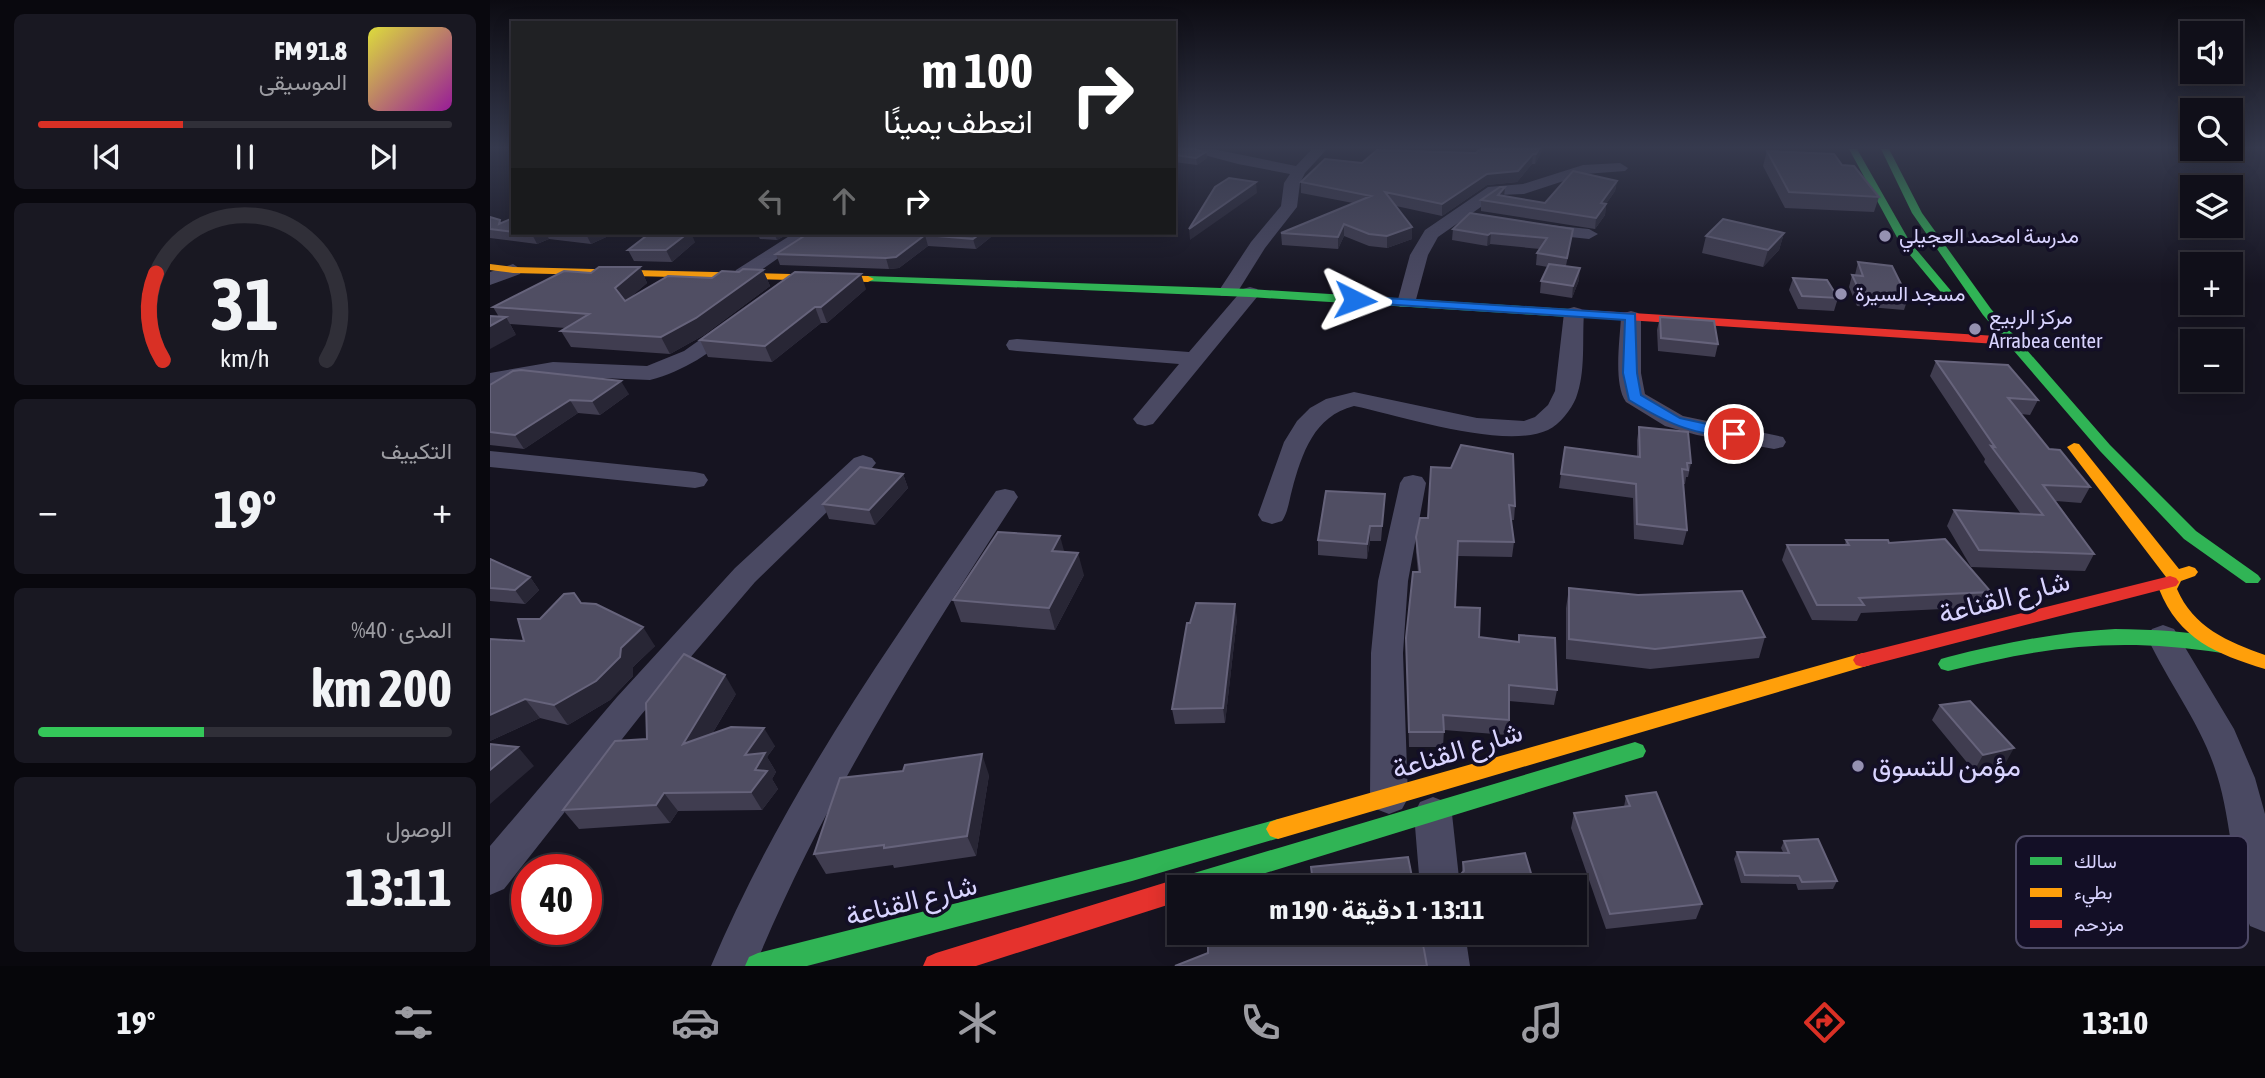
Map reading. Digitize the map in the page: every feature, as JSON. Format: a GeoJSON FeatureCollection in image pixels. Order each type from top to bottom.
{"type":"FeatureCollection","features":[{"type":"Feature","properties":{"kind":"street"},"geometry":{"type":"LineString","coordinates":[[1228,292],[1257,246],[1289,206],[1291,194]]}},
{"type":"Feature","properties":{"kind":"street"},"geometry":{"type":"LineString","coordinates":[[1407,303],[1419,256],[1430,234],[1488,194]]}},
{"type":"Feature","properties":{"kind":"street"},"geometry":{"type":"LineString","coordinates":[[1878,194],[1905,243],[2004,362]]}},
{"type":"Feature","properties":{"kind":"street"},"geometry":{"type":"LineString","coordinates":[[1908,194],[1917,213],[1987,312],[2105,449],[2190,535],[2258,582]]}},
{"type":"Feature","properties":{"kind":"street"},"geometry":{"type":"LineString","coordinates":[[1458,214],[1481,219]]}},
{"type":"Feature","properties":{"kind":"street"},"geometry":{"type":"LineString","coordinates":[[1527,228],[1589,234]]}},
{"type":"Feature","properties":{"kind":"street"},"geometry":{"type":"LineString","coordinates":[[743,274],[803,235]]}},
{"type":"Feature","properties":{"kind":"street"},"geometry":{"type":"LineString","coordinates":[[490,267],[513,270],[743,274],[1250,293],[2012,341]]}},
{"type":"Feature","properties":{"kind":"street"},"geometry":{"type":"LineString","coordinates":[[490,279],[513,270]]}},
{"type":"Feature","properties":{"kind":"street"},"geometry":{"type":"LineString","coordinates":[[771,296],[798,276]]}},
{"type":"Feature","properties":{"kind":"street"},"geometry":{"type":"LineString","coordinates":[[1145,419],[1250,293]]}},
{"type":"Feature","properties":{"kind":"street"},"geometry":{"type":"LineString","coordinates":[[490,380],[553,369],[650,373],[692,356],[752,311]]}},
{"type":"Feature","properties":{"kind":"street"},"geometry":{"type":"LineString","coordinates":[[1272,514],[1291,452],[1315,414],[1338,400],[1354,398],[1452,420],[1506,428],[1537,426],[1557,412],[1566,396],[1574,313]]}},
{"type":"Feature","properties":{"kind":"street"},"geometry":{"type":"LineString","coordinates":[[1631,317],[1630,373],[1634,397],[1675,421],[1697,428],[1774,442]]}},
{"type":"Feature","properties":{"kind":"street"},"geometry":{"type":"LineString","coordinates":[[1017,345],[1195,359]]}},
{"type":"Feature","properties":{"kind":"street"},"geometry":{"type":"LineString","coordinates":[[2065,436],[2162,557],[2173,580],[2169,598],[2182,617],[2222,646],[2265,662]]}},
{"type":"Feature","properties":{"kind":"street"},"geometry":{"type":"LineString","coordinates":[[490,458],[695,480]]}},
{"type":"Feature","properties":{"kind":"street"},"geometry":{"type":"LineString","coordinates":[[490,876],[629,706],[745,575],[863,463]]}},
{"type":"Feature","properties":{"kind":"street"},"geometry":{"type":"LineString","coordinates":[[1390,798],[1387,653],[1393,581],[1413,483]]}},
{"type":"Feature","properties":{"kind":"street"},"geometry":{"type":"LineString","coordinates":[[733,966],[762,895],[884,679],[1005,497]]}},
{"type":"Feature","properties":{"kind":"street","name":"شارع القناعة"},"geometry":{"type":"LineString","coordinates":[[758,966],[1132,870],[1390,798],[1836,667],[2173,580],[2185,573],[2211,571],[2258,582]]}},
{"type":"Feature","properties":{"kind":"street","name":"شارع القناعة"},"geometry":{"type":"LineString","coordinates":[[1930,669],[2070,637],[2105,634],[2163,636],[2222,646]]}},
{"type":"Feature","properties":{"kind":"street"},"geometry":{"type":"LineString","coordinates":[[1958,636],[1979,656]]}},
{"type":"Feature","properties":{"kind":"street"},"geometry":{"type":"LineString","coordinates":[[2163,636],[2174,662],[2223,741],[2236,781],[2265,912]]}},
{"type":"Feature","properties":{"kind":"street","name":"شارع القناعة"},"geometry":{"type":"LineString","coordinates":[[1226,875],[1652,746]]}},
{"type":"Feature","properties":{"kind":"street"},"geometry":{"type":"LineString","coordinates":[[1551,749],[1564,773]]}},
{"type":"Feature","properties":{"kind":"street"},"geometry":{"type":"LineString","coordinates":[[1433,814],[1439,875]]}},
{"type":"Feature","properties":{"kind":"street","name":"شارع القناعة"},"geometry":{"type":"LineString","coordinates":[[936,966],[1010,953],[1167,894]]}},
{"type":"Feature","properties":{"kind":"street"},"geometry":{"type":"LineString","coordinates":[[1445,945],[1448,966]]}},
{"type":"Feature","properties":{"kind":"building"},"geometry":{"type":"Polygon","coordinates":[[[1211,194],[1239,194],[1189,229],[1211,194]]]}},
{"type":"Feature","properties":{"kind":"building"},"geometry":{"type":"Polygon","coordinates":[[[1361,194],[1387,194],[1412,227],[1387,236],[1369,234],[1344,224],[1338,237],[1281,233],[1371,196],[1361,194]]]}},
{"type":"Feature","properties":{"kind":"building"},"geometry":{"type":"Polygon","coordinates":[[[1395,194],[1457,194],[1442,204],[1395,194]]]}},
{"type":"Feature","properties":{"kind":"building"},"geometry":{"type":"Polygon","coordinates":[[[1490,194],[1499,194],[1545,203],[1553,194],[1607,194],[1601,203],[1606,204],[1596,218],[1481,200],[1490,194]]]}},
{"type":"Feature","properties":{"kind":"building"},"geometry":{"type":"Polygon","coordinates":[[[1826,194],[1877,194],[1879,197],[1826,194]]]}},
{"type":"Feature","properties":{"kind":"building"},"geometry":{"type":"Polygon","coordinates":[[[1470,213],[1573,229],[1567,258],[1537,253],[1547,238],[1491,233],[1488,235],[1453,229],[1470,213]]]}},
{"type":"Feature","properties":{"kind":"building"},"geometry":{"type":"Polygon","coordinates":[[[490,217],[500,220],[499,224],[511,219],[511,232],[490,229],[490,217]]]}},
{"type":"Feature","properties":{"kind":"building"},"geometry":{"type":"Polygon","coordinates":[[[1723,219],[1784,233],[1768,250],[1706,236],[1723,219]]]}},
{"type":"Feature","properties":{"kind":"building"},"geometry":{"type":"Polygon","coordinates":[[[647,235],[685,235],[666,250],[628,250],[647,235]]]}},
{"type":"Feature","properties":{"kind":"building"},"geometry":{"type":"Polygon","coordinates":[[[806,235],[925,235],[896,257],[776,254],[806,235]]]}},
{"type":"Feature","properties":{"kind":"building"},"geometry":{"type":"Polygon","coordinates":[[[925,235],[978,235],[973,239],[925,235]]]}},
{"type":"Feature","properties":{"kind":"building"},"geometry":{"type":"Polygon","coordinates":[[[1858,262],[1892,266],[1908,298],[1861,294],[1852,275],[1863,276],[1858,262]]]}},
{"type":"Feature","properties":{"kind":"building"},"geometry":{"type":"Polygon","coordinates":[[[1549,264],[1580,268],[1573,286],[1541,281],[1549,264]]]}},
{"type":"Feature","properties":{"kind":"building"},"geometry":{"type":"Polygon","coordinates":[[[599,267],[640,267],[615,288],[625,301],[668,276],[712,278],[722,271],[763,270],[696,318],[661,337],[561,331],[589,314],[493,307],[564,271],[591,273],[599,267]]]}},
{"type":"Feature","properties":{"kind":"building"},"geometry":{"type":"Polygon","coordinates":[[[795,272],[861,274],[821,307],[815,307],[765,346],[700,340],[795,272]]]}},
{"type":"Feature","properties":{"kind":"building"},"geometry":{"type":"Polygon","coordinates":[[[1793,278],[1827,280],[1838,298],[1802,296],[1793,278]]]}},
{"type":"Feature","properties":{"kind":"building"},"geometry":{"type":"Polygon","coordinates":[[[490,316],[506,317],[490,326],[490,316]]]}},
{"type":"Feature","properties":{"kind":"building"},"geometry":{"type":"Polygon","coordinates":[[[1660,317],[1714,321],[1718,344],[1661,338],[1660,317]]]}},
{"type":"Feature","properties":{"kind":"building"},"geometry":{"type":"Polygon","coordinates":[[[1936,361],[2008,365],[2038,400],[2008,398],[2049,449],[2060,450],[2090,487],[2043,485],[2094,554],[1979,550],[1954,510],[2043,515],[1991,446],[1995,447],[1936,361]]]}},
{"type":"Feature","properties":{"kind":"building"},"geometry":{"type":"Polygon","coordinates":[[[513,371],[621,381],[592,401],[570,400],[515,435],[490,432],[490,385],[513,371]]]}},
{"type":"Feature","properties":{"kind":"building"},"geometry":{"type":"Polygon","coordinates":[[[1639,427],[1688,432],[1691,463],[1687,463],[1688,470],[1682,469],[1687,530],[1637,524],[1636,484],[1561,474],[1565,447],[1640,457],[1639,427]]]}},
{"type":"Feature","properties":{"kind":"building"},"geometry":{"type":"Polygon","coordinates":[[[1461,445],[1513,454],[1515,506],[1509,505],[1514,542],[1458,541],[1455,607],[1480,608],[1479,637],[1519,642],[1519,635],[1555,638],[1557,690],[1509,685],[1509,720],[1443,715],[1444,732],[1409,732],[1406,638],[1413,572],[1420,572],[1416,537],[1420,518],[1428,518],[1431,467],[1451,468],[1461,445]]]}},
{"type":"Feature","properties":{"kind":"building"},"geometry":{"type":"Polygon","coordinates":[[[860,467],[903,474],[869,510],[823,504],[860,467]]]}},
{"type":"Feature","properties":{"kind":"building"},"geometry":{"type":"Polygon","coordinates":[[[1326,491],[1385,494],[1382,526],[1370,526],[1367,544],[1318,540],[1326,491]]]}},
{"type":"Feature","properties":{"kind":"building"},"geometry":{"type":"Polygon","coordinates":[[[998,532],[1060,536],[1052,551],[1078,553],[1049,608],[953,600],[998,532]]]}},
{"type":"Feature","properties":{"kind":"building"},"geometry":{"type":"Polygon","coordinates":[[[1945,539],[1991,592],[1859,598],[1864,605],[1817,605],[1787,545],[1849,545],[1846,540],[1888,540],[1889,543],[1945,539]]]}},
{"type":"Feature","properties":{"kind":"building"},"geometry":{"type":"Polygon","coordinates":[[[490,559],[530,577],[515,590],[490,588],[490,559]]]}},
{"type":"Feature","properties":{"kind":"building"},"geometry":{"type":"Polygon","coordinates":[[[1569,588],[1638,595],[1742,591],[1765,637],[1655,649],[1569,639],[1569,588]]]}},
{"type":"Feature","properties":{"kind":"building"},"geometry":{"type":"Polygon","coordinates":[[[574,593],[581,603],[596,604],[643,627],[621,648],[620,657],[596,681],[554,705],[525,699],[490,715],[490,639],[524,641],[518,619],[540,619],[564,594],[574,593]]]}},
{"type":"Feature","properties":{"kind":"building"},"geometry":{"type":"Polygon","coordinates":[[[1196,603],[1235,604],[1223,708],[1172,709],[1187,623],[1190,623],[1196,603]]]}},
{"type":"Feature","properties":{"kind":"building"},"geometry":{"type":"Polygon","coordinates":[[[684,654],[725,675],[683,744],[731,727],[764,728],[745,755],[765,753],[755,770],[767,771],[751,792],[664,793],[656,805],[563,810],[615,741],[647,739],[646,703],[684,654]]]}},
{"type":"Feature","properties":{"kind":"building"},"geometry":{"type":"Polygon","coordinates":[[[1970,701],[2014,748],[1983,755],[1940,705],[1970,701]]]}},
{"type":"Feature","properties":{"kind":"building"},"geometry":{"type":"Polygon","coordinates":[[[490,744],[518,747],[490,770],[490,744]]]}},
{"type":"Feature","properties":{"kind":"building"},"geometry":{"type":"Polygon","coordinates":[[[982,754],[967,836],[884,848],[884,845],[814,854],[840,778],[903,771],[905,765],[982,754]]]}},
{"type":"Feature","properties":{"kind":"building"},"geometry":{"type":"Polygon","coordinates":[[[1656,792],[1702,904],[1610,914],[1574,813],[1630,806],[1626,796],[1656,792]]]}},
{"type":"Feature","properties":{"kind":"building"},"geometry":{"type":"Polygon","coordinates":[[[1818,839],[1837,881],[1802,882],[1799,876],[1745,875],[1737,852],[1789,853],[1784,841],[1818,839]]]}},
{"type":"Feature","properties":{"kind":"building"},"geometry":{"type":"Polygon","coordinates":[[[1525,853],[1531,875],[1461,875],[1464,871],[1463,862],[1525,853]]]}},
{"type":"Feature","properties":{"kind":"building"},"geometry":{"type":"Polygon","coordinates":[[[1408,857],[1412,875],[1312,875],[1311,867],[1408,857]]]}},
{"type":"Feature","properties":{"kind":"building"},"geometry":{"type":"Polygon","coordinates":[[[1208,945],[1423,945],[1427,966],[1175,966],[1208,953],[1208,945]]]}},
{"type":"Feature","properties":{"kind":"traffic: fast"},"geometry":{"type":"LineString","coordinates":[[1878,194],[1905,243],[1948,294]]}},
{"type":"Feature","properties":{"kind":"traffic: fast"},"geometry":{"type":"LineString","coordinates":[[1908,194],[1917,213],[1987,312],[2105,448],[2190,535],[2252,579]]}},
{"type":"Feature","properties":{"kind":"traffic: fast"},"geometry":{"type":"LineString","coordinates":[[868,279],[1250,293],[1569,313]]}},
{"type":"Feature","properties":{"kind":"traffic: fast"},"geometry":{"type":"LineString","coordinates":[[1948,664],[2019,647],[2084,638],[2148,637],[2222,646]]}},
{"type":"Feature","properties":{"kind":"traffic: fast"},"geometry":{"type":"LineString","coordinates":[[1224,875],[1635,751]]}},
{"type":"Feature","properties":{"kind":"traffic: fast"},"geometry":{"type":"LineString","coordinates":[[758,966],[1132,870],[1278,829]]}},
{"type":"Feature","properties":{"kind":"traffic: slow"},"geometry":{"type":"LineString","coordinates":[[490,267],[513,270],[868,279]]}},
{"type":"Feature","properties":{"kind":"traffic: slow"},"geometry":{"type":"LineString","coordinates":[[2074,447],[2175,577]]}},
{"type":"Feature","properties":{"kind":"traffic: slow"},"geometry":{"type":"LineString","coordinates":[[2189,572],[2175,577],[2168,589],[2183,617],[2194,628],[2220,645],[2265,662]]}},
{"type":"Feature","properties":{"kind":"traffic: slow"},"geometry":{"type":"LineString","coordinates":[[1278,829],[1863,660]]}},
{"type":"Feature","properties":{"kind":"traffic: jam"},"geometry":{"type":"LineString","coordinates":[[1569,313],[2012,341]]}},
{"type":"Feature","properties":{"kind":"traffic: jam"},"geometry":{"type":"LineString","coordinates":[[1863,660],[2170,582]]}},
{"type":"Feature","properties":{"kind":"traffic: jam"},"geometry":{"type":"LineString","coordinates":[[936,966],[1167,893]]}},
{"type":"Feature","properties":{"kind":"place","name":"مدرسة امحمد العجيلي"},"geometry":{"type":"Point","coordinates":[1885,236]}},
{"type":"Feature","properties":{"kind":"place","name":"مسجد السيرة"},"geometry":{"type":"Point","coordinates":[1841,294]}},
{"type":"Feature","properties":{"kind":"place","name":"مركز الربيع Arrabea center"},"geometry":{"type":"Point","coordinates":[1975,329]}},
{"type":"Feature","properties":{"kind":"place","name":"مؤمن للتسوق"},"geometry":{"type":"Point","coordinates":[1858,766]}},
{"type":"Feature","properties":{"kind":"route"},"geometry":{"type":"LineString","coordinates":[[1355,300],[1631,317],[1630,373],[1634,397],[1675,421],[1697,428],[1734,434]]}}]}
